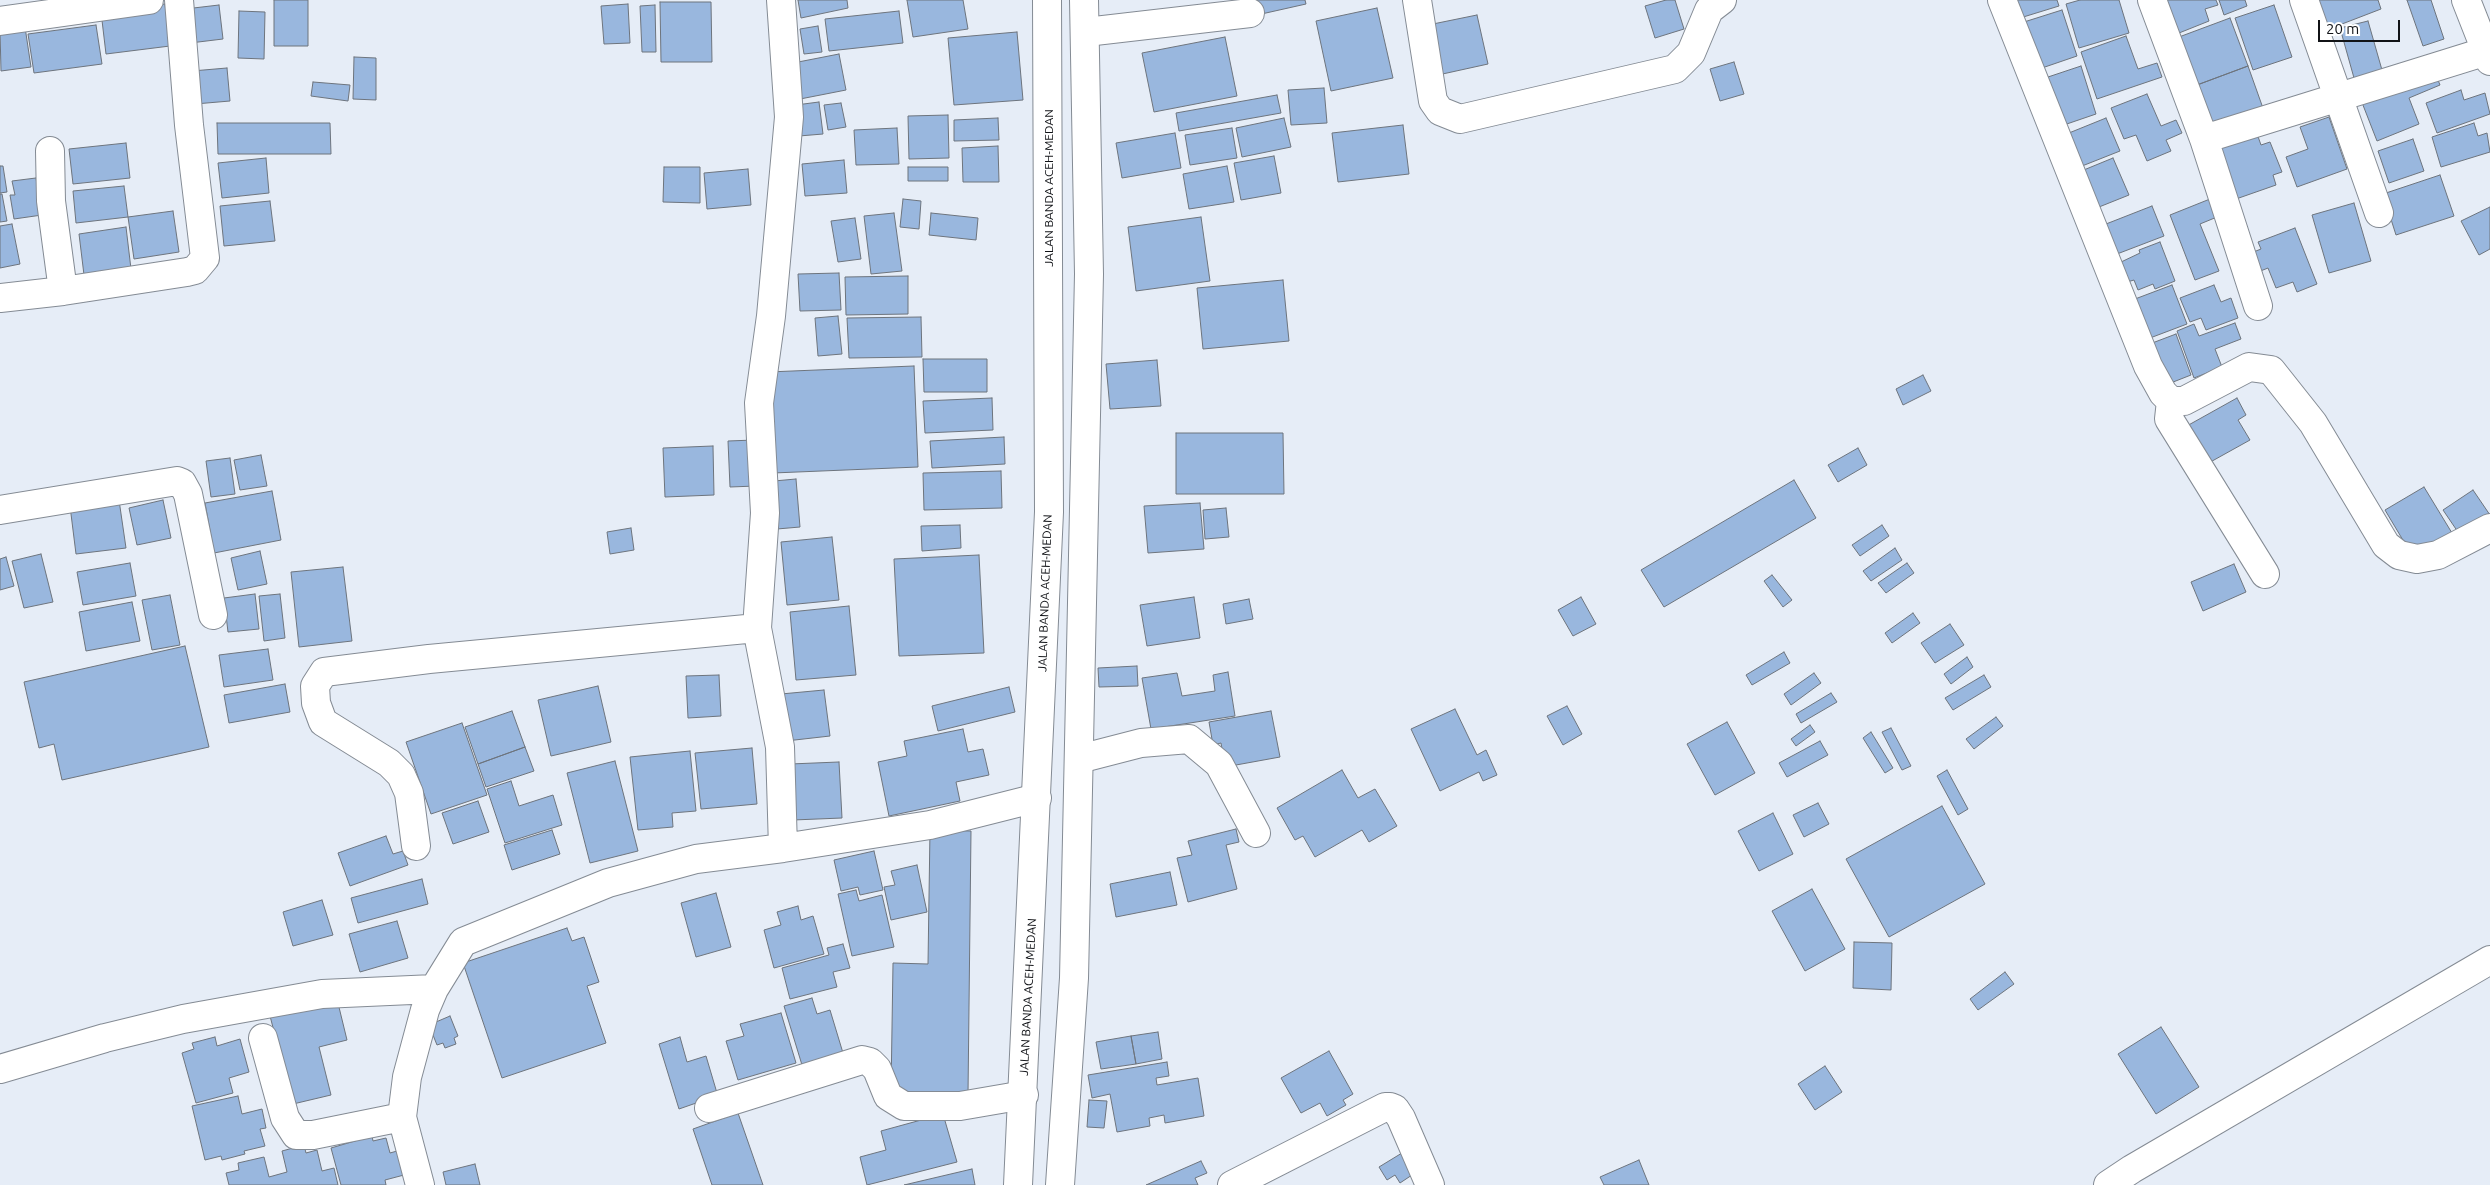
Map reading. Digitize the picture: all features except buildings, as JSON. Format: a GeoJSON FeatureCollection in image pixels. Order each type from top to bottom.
{"type":"FeatureCollection","features":[{"type":"Feature","properties":{"kind":"main road"},"geometry":{"type":"LineString","coordinates":[[0,21],[149,0]]}},
{"type":"Feature","properties":{"kind":"main road"},"geometry":{"type":"LineString","coordinates":[[0,298],[62,292],[187,272],[195,270],[206,258],[190,125],[179,0]]}},
{"type":"Feature","properties":{"kind":"main road"},"geometry":{"type":"LineString","coordinates":[[781,0],[789,117],[771,316],[759,403],[765,513],[758,628],[780,747],[783,848]]}},
{"type":"Feature","properties":{"kind":"main road","name":"JALAN BANDA ACEH-MEDAN"},"geometry":{"type":"LineString","coordinates":[[1018,1185],[1024,1095],[1049,512],[1047,0]]}},
{"type":"Feature","properties":{"kind":"main road"},"geometry":{"type":"LineString","coordinates":[[1060,1185],[1074,978],[1089,274],[1084,0]]}},
{"type":"Feature","properties":{"kind":"main road"},"geometry":{"type":"LineString","coordinates":[[1417,0],[1433,101],[1440,111],[1460,120],[1675,69],[1691,53],[1710,10],[1722,0]]}},
{"type":"Feature","properties":{"kind":"main road"},"geometry":{"type":"LineString","coordinates":[[2002,0],[2148,366],[2163,393],[2171,401],[2184,401],[2249,367],[2261,367],[2271,370],[2313,423],[2386,545],[2399,555],[2417,559],[2438,555],[2490,528]]}},
{"type":"Feature","properties":{"kind":"main road"},"geometry":{"type":"LineString","coordinates":[[2152,0],[2204,139],[2258,306]]}},
{"type":"Feature","properties":{"kind":"main road"},"geometry":{"type":"LineString","coordinates":[[2304,0],[2379,213]]}},
{"type":"Feature","properties":{"kind":"main road"},"geometry":{"type":"LineString","coordinates":[[2204,139],[2489,54],[2466,0]]}},
{"type":"Feature","properties":{"kind":"main road"},"geometry":{"type":"LineString","coordinates":[[1086,32],[1250,13]]}},
{"type":"Feature","properties":{"kind":"main road"},"geometry":{"type":"LineString","coordinates":[[50,151],[51,201],[62,292]]}},
{"type":"Feature","properties":{"kind":"main road"},"geometry":{"type":"LineString","coordinates":[[2171,401],[2169,419],[2265,574]]}},
{"type":"Feature","properties":{"kind":"main road"},"geometry":{"type":"LineString","coordinates":[[0,510],[177,481],[182,483],[188,494],[213,615]]}},
{"type":"Feature","properties":{"kind":"main road"},"geometry":{"type":"LineString","coordinates":[[416,846],[409,793],[401,775],[389,763],[323,722],[316,702],[315,686],[324,672],[429,659],[758,628]]}},
{"type":"Feature","properties":{"kind":"main road"},"geometry":{"type":"LineString","coordinates":[[1078,760],[1141,743],[1189,739],[1219,764],[1256,833]]}},
{"type":"Feature","properties":{"kind":"main road"},"geometry":{"type":"LineString","coordinates":[[420,1185],[402,1117],[407,1077],[425,1010],[434,989],[464,942],[599,886],[696,858],[783,848],[930,824],[1037,798]]}},
{"type":"Feature","properties":{"kind":"main road"},"geometry":{"type":"LineString","coordinates":[[2108,1185],[2132,1169],[2490,960]]}},
{"type":"Feature","properties":{"kind":"main road"},"geometry":{"type":"LineString","coordinates":[[0,1069],[105,1038],[192,1017],[322,994],[434,989]]}},
{"type":"Feature","properties":{"kind":"main road"},"geometry":{"type":"LineString","coordinates":[[263,1038],[286,1118],[296,1135],[314,1135],[402,1117]]}},
{"type":"Feature","properties":{"kind":"main road"},"geometry":{"type":"LineString","coordinates":[[709,1108],[862,1060],[870,1062],[877,1069],[888,1096],[894,1102],[904,1106],[960,1106],[1024,1095]]}},
{"type":"Feature","properties":{"kind":"main road"},"geometry":{"type":"LineString","coordinates":[[1232,1185],[1386,1107],[1390,1107],[1395,1109],[1401,1118],[1430,1185]]}}]}
